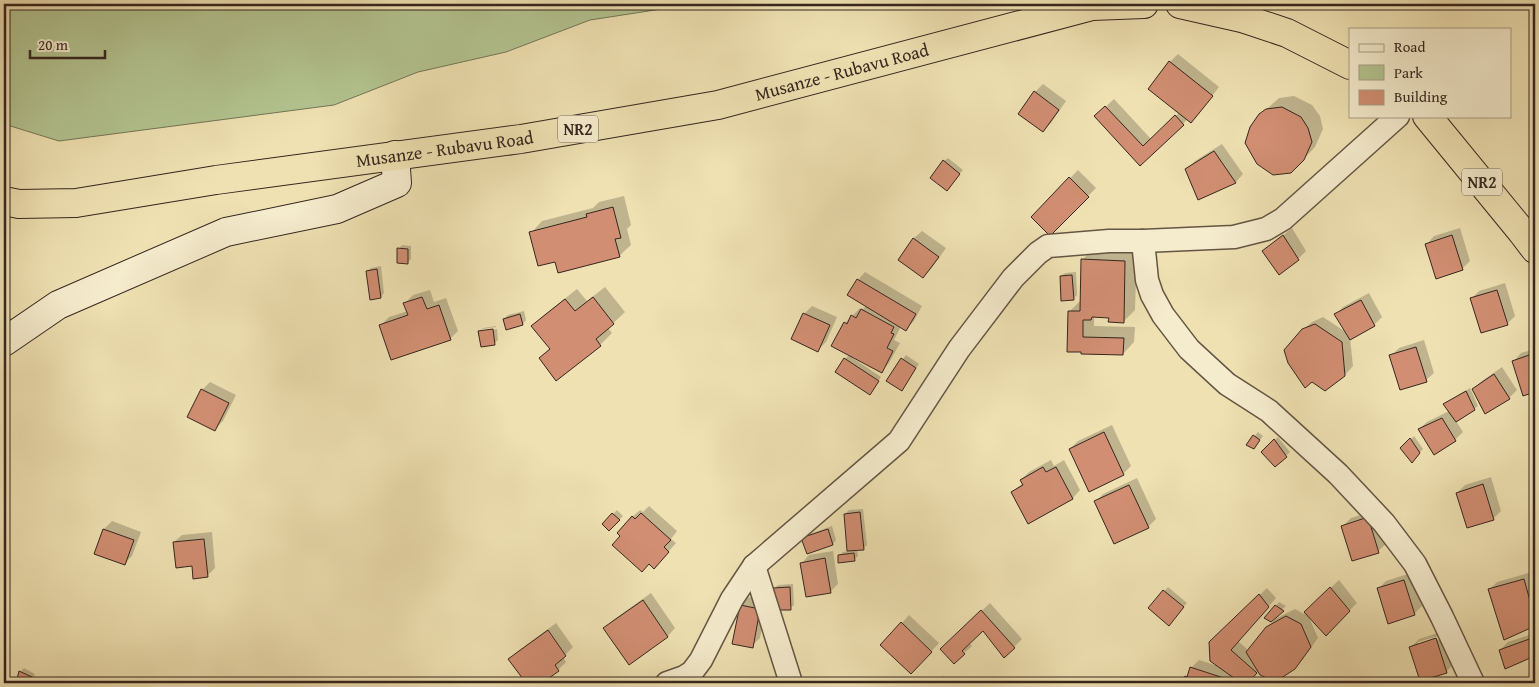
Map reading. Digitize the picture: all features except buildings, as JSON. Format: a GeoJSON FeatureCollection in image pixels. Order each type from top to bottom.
{"type":"FeatureCollection","features":[{"type":"Feature","properties":{"kind":"highway","name":"Musanze - Rubavu Road"},"geometry":{"type":"LineString","coordinates":[[4,201],[19,204],[76,203],[216,180],[521,139],[718,106],[1092,6],[1144,4]]}},
{"type":"Feature","properties":{"kind":"highway"},"geometry":{"type":"LineString","coordinates":[[1180,4],[1242,18],[1287,33],[1349,64]]}},
{"type":"Feature","properties":{"kind":"highway","name":"NR2"},"geometry":{"type":"LineString","coordinates":[[1429,118],[1535,249]]}},
{"type":"Feature","properties":{"kind":"main road"},"geometry":{"type":"LineString","coordinates":[[4,342],[58,305],[226,232],[337,209],[398,183],[394,155]]}},
{"type":"Feature","properties":{"kind":"street"},"geometry":{"type":"LineString","coordinates":[[667,683],[692,672],[701,660],[732,599],[754,566],[899,441],[959,349],[1013,278],[1038,253],[1048,246],[1109,241],[1143,242],[1234,236],[1266,229],[1283,220],[1396,118]]}},
{"type":"Feature","properties":{"kind":"street"},"geometry":{"type":"LineString","coordinates":[[1143,242],[1147,280],[1152,295],[1163,314],[1189,349],[1228,384],[1269,412],[1338,474],[1384,523],[1415,564],[1473,683]]}},
{"type":"Feature","properties":{"kind":"street"},"geometry":{"type":"LineString","coordinates":[[754,566],[791,683]]}},
{"type":"Feature","properties":{"kind":"green space"},"geometry":{"type":"Polygon","coordinates":[[[4,4],[694,4],[590,20],[506,52],[418,72],[334,105],[59,141],[4,124],[4,4]]]}}]}
